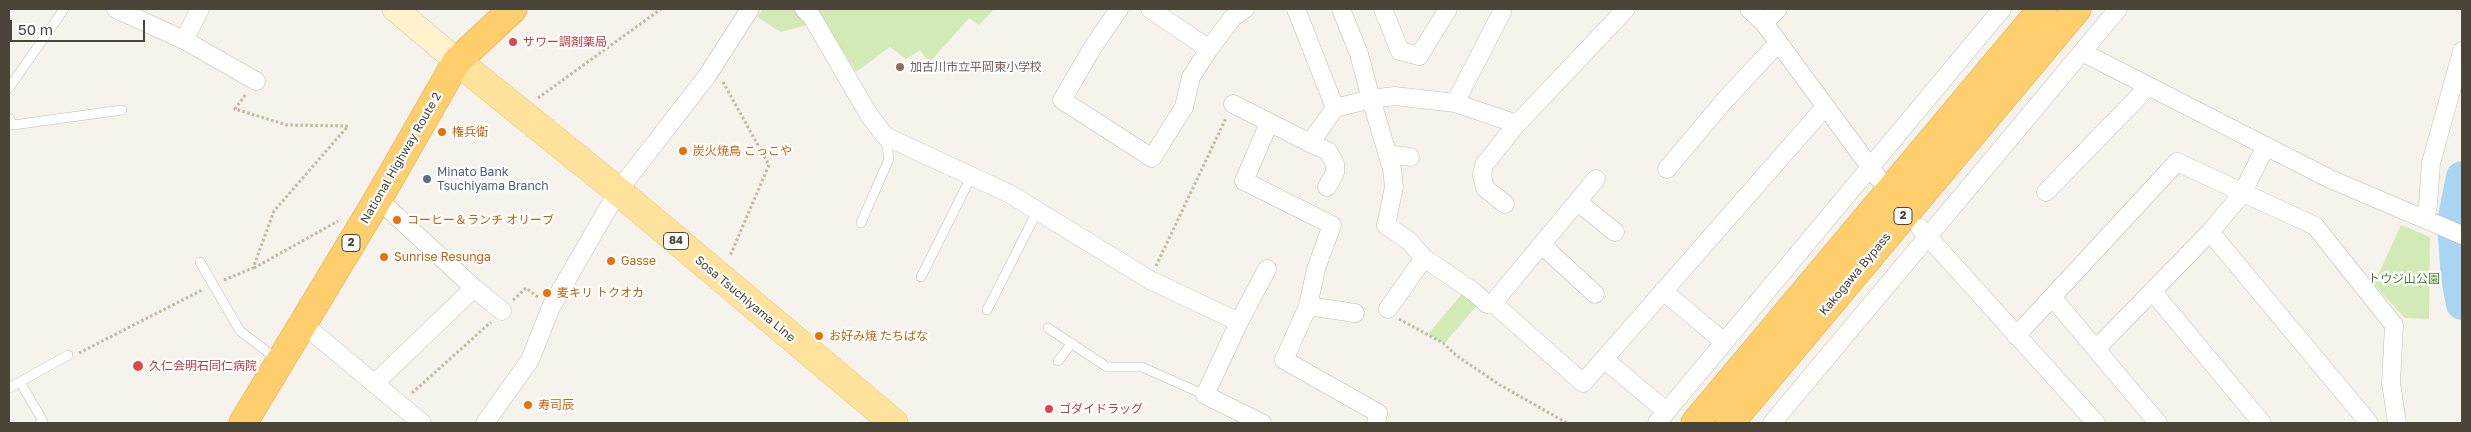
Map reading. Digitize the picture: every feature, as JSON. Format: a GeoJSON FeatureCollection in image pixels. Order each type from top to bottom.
{"type":"FeatureCollection","features":[{"type":"Feature","properties":{"kind":"highway","name":"National Highway Route 2"},"geometry":{"type":"LineString","coordinates":[[242,423],[378,199],[457,61],[513,9]]}},
{"type":"Feature","properties":{"kind":"highway","name":"2"},"geometry":{"type":"LineString","coordinates":[[1695,423],[2042,9]]}},
{"type":"Feature","properties":{"kind":"highway","name":"Kakogawa Bypass"},"geometry":{"type":"LineString","coordinates":[[1730,423],[2077,9]]}},
{"type":"Feature","properties":{"kind":"main road","name":"Sosa Tsuchiyama Line"},"geometry":{"type":"LineString","coordinates":[[457,61],[618,191],[894,423]]}},
{"type":"Feature","properties":{"kind":"street"},"geometry":{"type":"LineString","coordinates":[[116,9],[184,40],[256,81]]}},
{"type":"Feature","properties":{"kind":"street"},"geometry":{"type":"LineString","coordinates":[[184,40],[200,9]]}},
{"type":"Feature","properties":{"kind":"street"},"geometry":{"type":"LineString","coordinates":[[395,9],[457,61]]}},
{"type":"Feature","properties":{"kind":"street"},"geometry":{"type":"LineString","coordinates":[[485,423],[530,360],[551,307],[618,191],[714,66],[750,9]]}},
{"type":"Feature","properties":{"kind":"street"},"geometry":{"type":"LineString","coordinates":[[804,9],[812,17],[869,115],[885,136],[972,174],[1010,194],[1036,212],[1150,280],[1239,322]]}},
{"type":"Feature","properties":{"kind":"street"},"geometry":{"type":"LineString","coordinates":[[1119,9],[1093,47],[1062,100],[1152,158],[1184,106],[1191,77],[1233,18],[1245,9]]}},
{"type":"Feature","properties":{"kind":"street"},"geometry":{"type":"LineString","coordinates":[[1150,9],[1209,50]]}},
{"type":"Feature","properties":{"kind":"street"},"geometry":{"type":"LineString","coordinates":[[1296,9],[1335,108]]}},
{"type":"Feature","properties":{"kind":"street"},"geometry":{"type":"LineString","coordinates":[[1342,9],[1359,54],[1387,154],[1394,187],[1386,225],[1409,241],[1424,258],[1474,292],[1487,304],[1493,303],[1543,246],[1596,179]]}},
{"type":"Feature","properties":{"kind":"street"},"geometry":{"type":"LineString","coordinates":[[1383,9],[1400,51],[1419,56],[1448,9]]}},
{"type":"Feature","properties":{"kind":"street"},"geometry":{"type":"LineString","coordinates":[[1505,204],[1485,188],[1482,175],[1484,165],[1517,124],[1626,9]]}},
{"type":"Feature","properties":{"kind":"street"},"geometry":{"type":"LineString","coordinates":[[1749,9],[1764,23],[1874,173]]}},
{"type":"Feature","properties":{"kind":"street"},"geometry":{"type":"LineString","coordinates":[[1764,23],[1778,9]]}},
{"type":"Feature","properties":{"kind":"street"},"geometry":{"type":"LineString","coordinates":[[1604,359],[1661,417],[1723,341],[1874,173],[2002,9]]}},
{"type":"Feature","properties":{"kind":"street"},"geometry":{"type":"LineString","coordinates":[[1772,423],[1924,233],[2118,9]]}},
{"type":"Feature","properties":{"kind":"street"},"geometry":{"type":"LineString","coordinates":[[1455,104],[1502,12]]}},
{"type":"Feature","properties":{"kind":"street"},"geometry":{"type":"LineString","coordinates":[[1667,169],[1725,100],[1778,43]]}},
{"type":"Feature","properties":{"kind":"street"},"geometry":{"type":"LineString","coordinates":[[2431,222],[2428,205],[2431,163],[2462,51]]}},
{"type":"Feature","properties":{"kind":"street"},"geometry":{"type":"LineString","coordinates":[[2082,52],[2330,179],[2462,236]]}},
{"type":"Feature","properties":{"kind":"street"},"geometry":{"type":"LineString","coordinates":[[2046,192],[2148,87]]}},
{"type":"Feature","properties":{"kind":"street"},"geometry":{"type":"LineString","coordinates":[[1310,143],[1335,108],[1371,99],[1394,96],[1455,104],[1517,124]]}},
{"type":"Feature","properties":{"kind":"street"},"geometry":{"type":"LineString","coordinates":[[1233,104],[1328,151],[1336,164],[1335,173],[1327,187]]}},
{"type":"Feature","properties":{"kind":"street"},"geometry":{"type":"LineString","coordinates":[[1493,303],[1583,383],[1825,107]]}},
{"type":"Feature","properties":{"kind":"street"},"geometry":{"type":"LineString","coordinates":[[1270,123],[1244,181],[1332,225],[1316,269],[1308,306],[1284,360],[1378,413],[1376,423]]}},
{"type":"Feature","properties":{"kind":"street"},"geometry":{"type":"LineString","coordinates":[[2097,348],[2210,232],[2242,194],[2266,146]]}},
{"type":"Feature","properties":{"kind":"street"},"geometry":{"type":"LineString","coordinates":[[1387,154],[1410,157]]}},
{"type":"Feature","properties":{"kind":"street"},"geometry":{"type":"LineString","coordinates":[[2016,336],[2177,162],[2242,194],[2315,226],[2394,325],[2391,383],[2397,423]]}},
{"type":"Feature","properties":{"kind":"street"},"geometry":{"type":"LineString","coordinates":[[378,199],[474,288],[502,311]]}},
{"type":"Feature","properties":{"kind":"street"},"geometry":{"type":"LineString","coordinates":[[1578,202],[1615,232]]}},
{"type":"Feature","properties":{"kind":"street"},"geometry":{"type":"LineString","coordinates":[[2210,232],[2369,423]]}},
{"type":"Feature","properties":{"kind":"street"},"geometry":{"type":"LineString","coordinates":[[1924,233],[2094,423]]}},
{"type":"Feature","properties":{"kind":"street"},"geometry":{"type":"LineString","coordinates":[[1543,246],[1595,294]]}},
{"type":"Feature","properties":{"kind":"street"},"geometry":{"type":"LineString","coordinates":[[1388,309],[1424,258]]}},
{"type":"Feature","properties":{"kind":"street"},"geometry":{"type":"LineString","coordinates":[[1262,423],[1205,395],[1239,322],[1267,269]]}},
{"type":"Feature","properties":{"kind":"street"},"geometry":{"type":"LineString","coordinates":[[374,384],[474,288]]}},
{"type":"Feature","properties":{"kind":"street"},"geometry":{"type":"LineString","coordinates":[[1663,291],[1723,341]]}},
{"type":"Feature","properties":{"kind":"street"},"geometry":{"type":"LineString","coordinates":[[2153,292],[2262,423]]}},
{"type":"Feature","properties":{"kind":"street"},"geometry":{"type":"LineString","coordinates":[[2052,297],[2097,348],[2158,423]]}},
{"type":"Feature","properties":{"kind":"street"},"geometry":{"type":"LineString","coordinates":[[1308,306],[1354,313]]}},
{"type":"Feature","properties":{"kind":"street"},"geometry":{"type":"LineString","coordinates":[[303,324],[422,423]]}},
{"type":"Feature","properties":{"kind":"lane"},"geometry":{"type":"LineString","coordinates":[[9,88],[64,9]]}},
{"type":"Feature","properties":{"kind":"lane"},"geometry":{"type":"LineString","coordinates":[[9,118],[13,125],[122,110]]}},
{"type":"Feature","properties":{"kind":"lane"},"geometry":{"type":"LineString","coordinates":[[861,223],[889,159],[885,136]]}},
{"type":"Feature","properties":{"kind":"lane"},"geometry":{"type":"LineString","coordinates":[[921,276],[972,174]]}},
{"type":"Feature","properties":{"kind":"lane"},"geometry":{"type":"LineString","coordinates":[[987,310],[1036,212]]}},
{"type":"Feature","properties":{"kind":"lane"},"geometry":{"type":"LineString","coordinates":[[200,262],[240,331],[280,361]]}},
{"type":"Feature","properties":{"kind":"lane"},"geometry":{"type":"LineString","coordinates":[[1048,328],[1107,367],[1142,367],[1205,395]]}},
{"type":"Feature","properties":{"kind":"lane"},"geometry":{"type":"LineString","coordinates":[[1058,361],[1072,343]]}},
{"type":"Feature","properties":{"kind":"lane"},"geometry":{"type":"LineString","coordinates":[[9,388],[68,355]]}},
{"type":"Feature","properties":{"kind":"lane"},"geometry":{"type":"LineString","coordinates":[[20,382],[42,421],[40,423]]}},
{"type":"Feature","properties":{"kind":"path"},"geometry":{"type":"LineString","coordinates":[[519,111],[661,9]]}},
{"type":"Feature","properties":{"kind":"path"},"geometry":{"type":"LineString","coordinates":[[714,66],[769,165],[720,278]]}},
{"type":"Feature","properties":{"kind":"path"},"geometry":{"type":"LineString","coordinates":[[253,268],[274,211],[348,126],[287,125],[235,109],[256,81]]}},
{"type":"Feature","properties":{"kind":"path"},"geometry":{"type":"LineString","coordinates":[[1150,280],[1233,104]]}},
{"type":"Feature","properties":{"kind":"path"},"geometry":{"type":"LineString","coordinates":[[68,355],[78,353],[212,285],[253,268],[345,217]]}},
{"type":"Feature","properties":{"kind":"path"},"geometry":{"type":"LineString","coordinates":[[399,404],[526,288],[551,307]]}},
{"type":"Feature","properties":{"kind":"path"},"geometry":{"type":"LineString","coordinates":[[1388,309],[1403,323],[1443,343],[1457,356],[1500,385],[1567,423]]}},
{"type":"Feature","properties":{"kind":"green space"},"geometry":{"type":"Polygon","coordinates":[[[763,9],[794,9],[807,25],[781,32],[757,17],[763,9]]]}},
{"type":"Feature","properties":{"kind":"green space"},"geometry":{"type":"Polygon","coordinates":[[[817,9],[994,9],[979,25],[969,18],[929,63],[920,50],[906,59],[890,47],[856,72],[817,9]]]}},
{"type":"Feature","properties":{"kind":"green space","name":"トウジ山公園"},"geometry":{"type":"Polygon","coordinates":[[[2401,225],[2430,237],[2429,319],[2405,318],[2374,284],[2401,225]]]}},
{"type":"Feature","properties":{"kind":"green space"},"geometry":{"type":"Polygon","coordinates":[[[1462,294],[1477,305],[1444,344],[1428,334],[1462,294]]]}},
{"type":"Feature","properties":{"kind":"waterway"},"geometry":{"type":"LineString","coordinates":[[2462,177],[2453,222],[2457,278],[2462,304]]}},
{"type":"Feature","properties":{"kind":"place","name":"サワー調剤薬局"},"geometry":{"type":"Point","coordinates":[513,42]}},
{"type":"Feature","properties":{"kind":"place","name":"加古川市立平岡東小学校"},"geometry":{"type":"Point","coordinates":[900,67]}},
{"type":"Feature","properties":{"kind":"place","name":"権兵衛"},"geometry":{"type":"Point","coordinates":[442,132]}},
{"type":"Feature","properties":{"kind":"place","name":"炭火焼鳥 こっこや"},"geometry":{"type":"Point","coordinates":[683,151]}},
{"type":"Feature","properties":{"kind":"place","name":"Minato Bank Tsuchiyama Branch"},"geometry":{"type":"Point","coordinates":[427,179]}},
{"type":"Feature","properties":{"kind":"place","name":"コーヒー＆ランチ オリーブ"},"geometry":{"type":"Point","coordinates":[397,220]}},
{"type":"Feature","properties":{"kind":"place","name":"Sunrise Resunga"},"geometry":{"type":"Point","coordinates":[384,257]}},
{"type":"Feature","properties":{"kind":"place","name":"Gasse"},"geometry":{"type":"Point","coordinates":[611,261]}},
{"type":"Feature","properties":{"kind":"place","name":"麦キリ トクオカ"},"geometry":{"type":"Point","coordinates":[547,293]}},
{"type":"Feature","properties":{"kind":"place","name":"お好み焼 たちばな"},"geometry":{"type":"Point","coordinates":[819,336]}},
{"type":"Feature","properties":{"kind":"place","name":"久仁会明石同仁病院"},"geometry":{"type":"Point","coordinates":[138,366]}},
{"type":"Feature","properties":{"kind":"place","name":"寿司辰"},"geometry":{"type":"Point","coordinates":[528,405]}},
{"type":"Feature","properties":{"kind":"place","name":"ゴダイドラッグ"},"geometry":{"type":"Point","coordinates":[1049,409]}}]}
